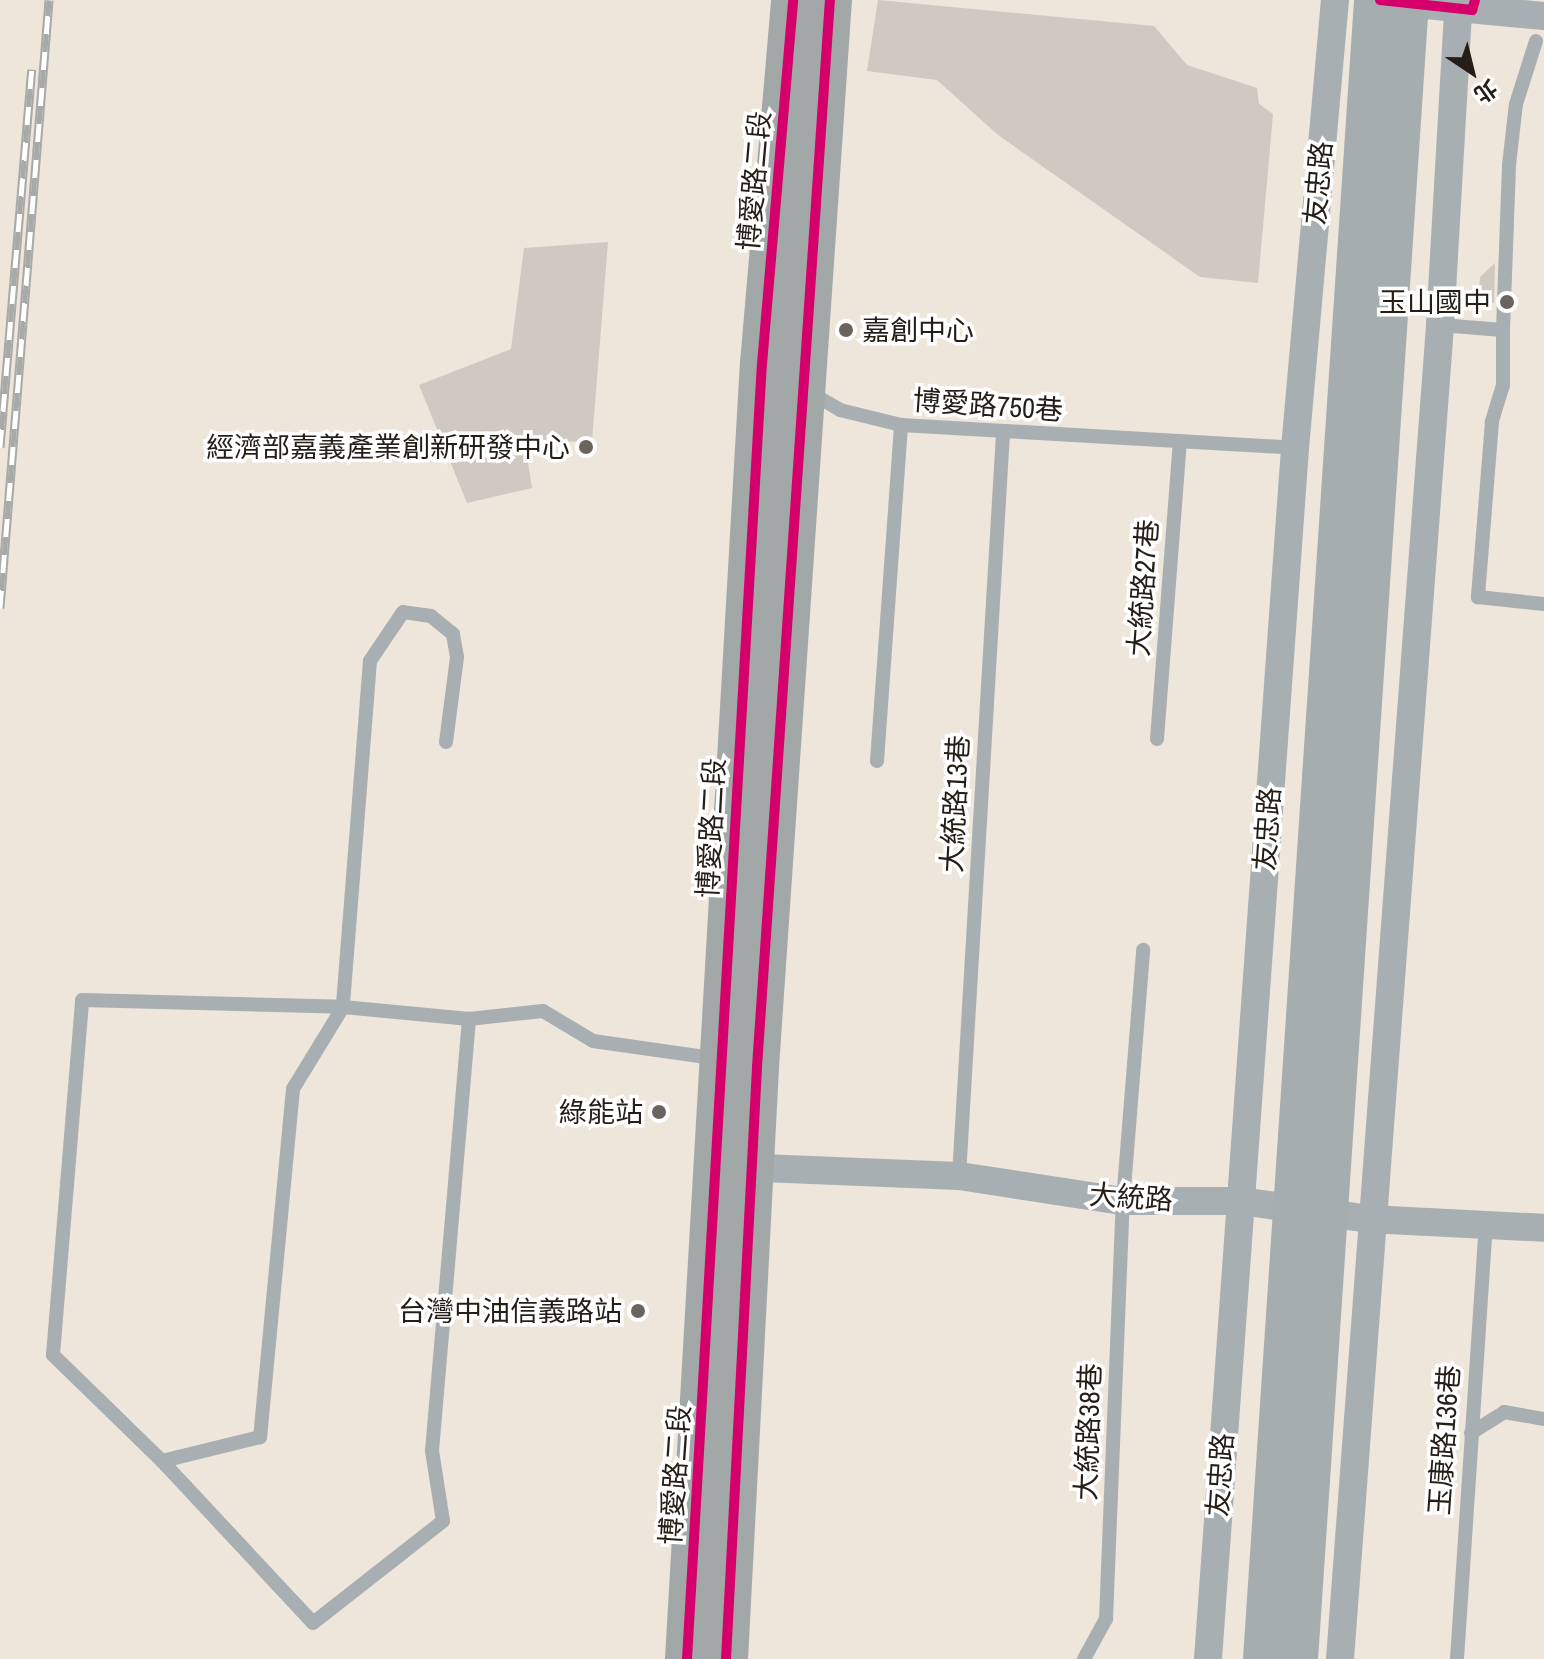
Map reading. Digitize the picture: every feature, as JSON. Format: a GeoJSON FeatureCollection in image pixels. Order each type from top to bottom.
{"type":"FeatureCollection","features":[{"type":"Feature","properties":{"kind":"main road","name":"博愛路二段"},"geometry":{"type":"LineString","coordinates":[[726,1659],[739,1063],[781,376],[793,0]]}},
{"type":"Feature","properties":{"kind":"main road","name":"博愛路二段"},"geometry":{"type":"LineString","coordinates":[[781,376],[830,0]]}},
{"type":"Feature","properties":{"kind":"main road","name":"博愛路二段"},"geometry":{"type":"LineString","coordinates":[[687,1659],[736,1167]]}},
{"type":"Feature","properties":{"kind":"street","name":"友忠路"},"geometry":{"type":"LineString","coordinates":[[1208,1659],[1295,448],[1335,0]]}},
{"type":"Feature","properties":{"kind":"street","name":"友忠路"},"geometry":{"type":"LineString","coordinates":[[1263,1659],[1308,1211],[1393,1]]}},
{"type":"Feature","properties":{"kind":"street"},"geometry":{"type":"LineString","coordinates":[[1393,1],[1459,4],[1540,29]]}},
{"type":"Feature","properties":{"kind":"street"},"geometry":{"type":"LineString","coordinates":[[1340,1659],[1369,1219],[1440,325],[1459,4]]}},
{"type":"Feature","properties":{"kind":"street","name":"大統路"},"geometry":{"type":"LineString","coordinates":[[736,1167],[959,1176],[1123,1201],[1240,1201],[1369,1219],[1544,1228]]}},
{"type":"Feature","properties":{"kind":"street","name":"友忠路"},"geometry":{"type":"LineString","coordinates":[[1298,1659],[1308,1211]]}},
{"type":"Feature","properties":{"kind":"lane"},"geometry":{"type":"LineString","coordinates":[[1540,29],[1516,104],[1509,165],[1503,385],[1492,422],[1478,597],[1544,604]]}},
{"type":"Feature","properties":{"kind":"lane"},"geometry":{"type":"LineString","coordinates":[[1440,325],[1503,330]]}},
{"type":"Feature","properties":{"kind":"lane","name":"博愛路750巷"},"geometry":{"type":"LineString","coordinates":[[781,376],[840,410],[901,425],[1003,434],[1295,448]]}},
{"type":"Feature","properties":{"kind":"lane"},"geometry":{"type":"LineString","coordinates":[[877,761],[901,425]]}},
{"type":"Feature","properties":{"kind":"lane","name":"大統路13巷"},"geometry":{"type":"LineString","coordinates":[[959,1176],[1003,434]]}},
{"type":"Feature","properties":{"kind":"lane","name":"大統路27巷"},"geometry":{"type":"LineString","coordinates":[[1157,739],[1180,441]]}},
{"type":"Feature","properties":{"kind":"lane"},"geometry":{"type":"LineString","coordinates":[[162,1461],[260,1437],[293,1089],[343,1007],[370,661],[403,612],[431,616],[453,634],[457,657],[446,742]]}},
{"type":"Feature","properties":{"kind":"lane"},"geometry":{"type":"LineString","coordinates":[[1123,1201],[1143,950]]}},
{"type":"Feature","properties":{"kind":"lane"},"geometry":{"type":"LineString","coordinates":[[469,1019],[432,1451],[443,1521],[313,1623],[162,1461],[53,1355],[82,1000],[343,1007],[469,1019],[543,1011],[593,1041],[739,1063]]}},
{"type":"Feature","properties":{"kind":"lane","name":"大統路38巷"},"geometry":{"type":"LineString","coordinates":[[1084,1659],[1106,1619],[1123,1201]]}},
{"type":"Feature","properties":{"kind":"lane","name":"玉康路136巷"},"geometry":{"type":"LineString","coordinates":[[1457,1659],[1486,1225]]}},
{"type":"Feature","properties":{"kind":"lane"},"geometry":{"type":"LineString","coordinates":[[1471,1433],[1504,1412],[1544,1419]]}},
{"type":"Feature","properties":{"kind":"building"},"geometry":{"type":"Polygon","coordinates":[[[878,0],[1154,26],[1187,65],[1257,88],[1259,104],[1273,114],[1258,283],[1200,277],[998,135],[937,80],[867,71],[878,0]]]}},
{"type":"Feature","properties":{"kind":"building"},"geometry":{"type":"Polygon","coordinates":[[[608,242],[592,441],[525,443],[532,488],[467,503],[419,385],[511,349],[524,248],[608,242]]]}},
{"type":"Feature","properties":{"kind":"building"},"geometry":{"type":"Polygon","coordinates":[[[1495,263],[1494,303],[1478,302],[1480,277],[1495,263]]]}},
{"type":"Feature","properties":{"kind":"railway"},"geometry":{"type":"LineString","coordinates":[[0,608],[49,0]]}},
{"type":"Feature","properties":{"kind":"railway"},"geometry":{"type":"LineString","coordinates":[[0,447],[32,69]]}},
{"type":"Feature","properties":{"kind":"cycle path"},"geometry":{"type":"LineString","coordinates":[[687,1659],[762,364],[793,0]]}},
{"type":"Feature","properties":{"kind":"cycle path"},"geometry":{"type":"LineString","coordinates":[[726,1659],[757,1067],[830,0]]}},
{"type":"Feature","properties":{"kind":"cycle path"},"geometry":{"type":"LineString","coordinates":[[1380,0],[1472,10],[1475,0]]}},
{"type":"Feature","properties":{"kind":"place","name":"玉山國中"},"geometry":{"type":"Point","coordinates":[1507,302]}},
{"type":"Feature","properties":{"kind":"place","name":"嘉創中心"},"geometry":{"type":"Point","coordinates":[846,330]}},
{"type":"Feature","properties":{"kind":"place","name":"經濟部嘉義產業創新研發中心"},"geometry":{"type":"Point","coordinates":[586,447]}},
{"type":"Feature","properties":{"kind":"place","name":"綠能站"},"geometry":{"type":"Point","coordinates":[659,1112]}},
{"type":"Feature","properties":{"kind":"place","name":"台灣中油信義路站"},"geometry":{"type":"Point","coordinates":[638,1311]}}]}
